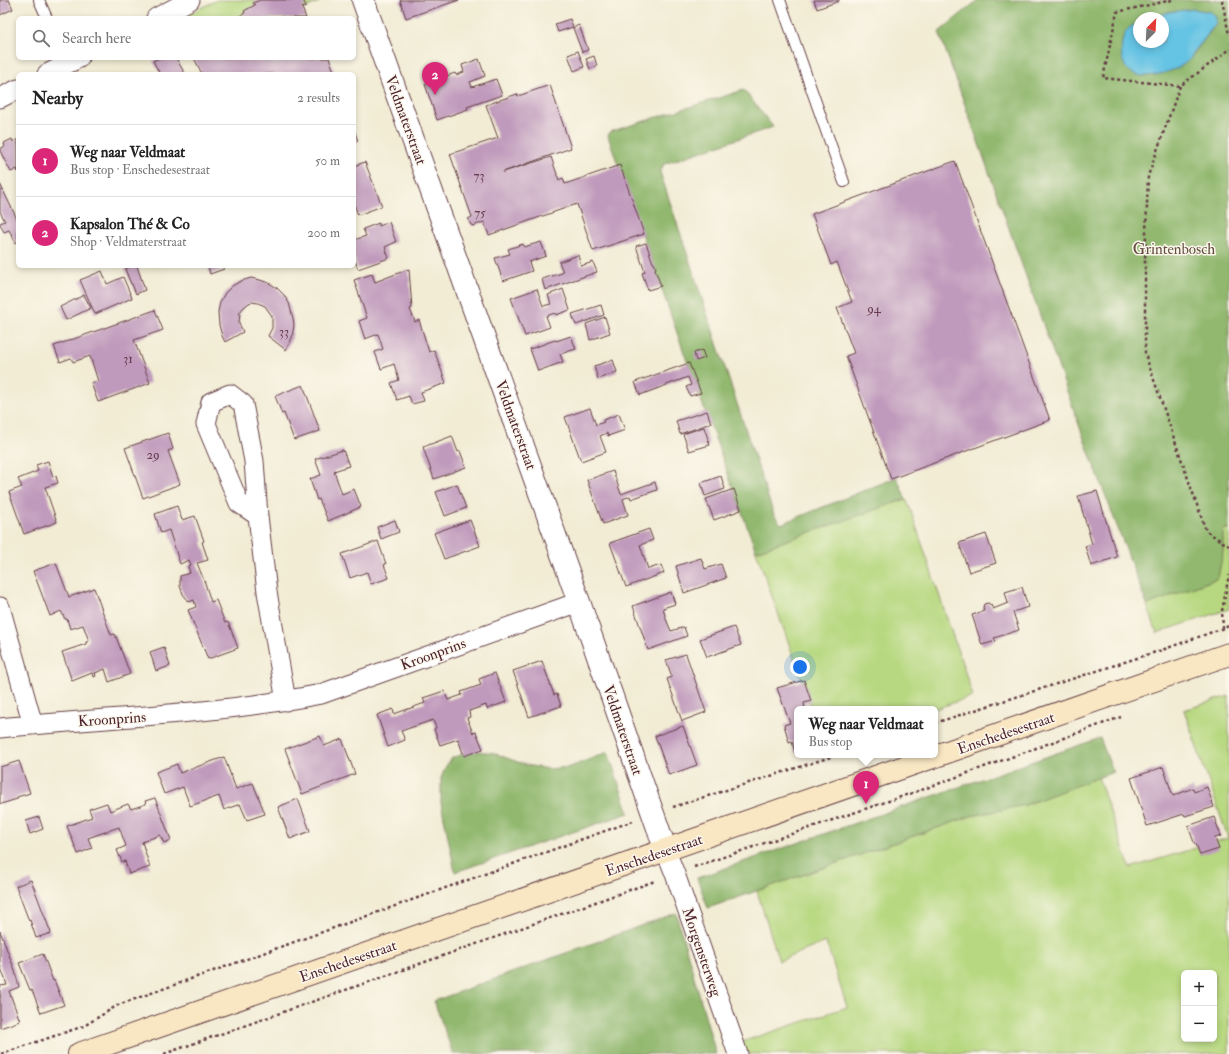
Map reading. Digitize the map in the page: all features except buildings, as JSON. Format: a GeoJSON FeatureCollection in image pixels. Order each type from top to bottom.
{"type":"FeatureCollection","features":[{"type":"Feature","properties":{"kind":"main road","name":"Enschedesestraat"},"geometry":{"type":"LineString","coordinates":[[938,756],[1229,654]]}},
{"type":"Feature","properties":{"kind":"main road","name":"Enschedesestraat"},"geometry":{"type":"LineString","coordinates":[[79,1054],[932,758]]}},
{"type":"Feature","properties":{"kind":"street"},"geometry":{"type":"LineString","coordinates":[[160,16],[190,0]]}},
{"type":"Feature","properties":{"kind":"street","name":"Veldmaterstraat"},"geometry":{"type":"LineString","coordinates":[[363,0],[579,602],[666,851]]}},
{"type":"Feature","properties":{"kind":"street"},"geometry":{"type":"LineString","coordinates":[[51,72],[69,60]]}},
{"type":"Feature","properties":{"kind":"street"},"geometry":{"type":"LineString","coordinates":[[0,98],[16,90]]}},
{"type":"Feature","properties":{"kind":"street"},"geometry":{"type":"LineString","coordinates":[[258,516],[240,503],[206,424],[211,402],[230,394],[243,404],[254,461],[258,516],[267,592],[286,701]]}},
{"type":"Feature","properties":{"kind":"street","name":"Kroonprins"},"geometry":{"type":"LineString","coordinates":[[0,728],[191,713],[286,701],[321,694],[579,602]]}},
{"type":"Feature","properties":{"kind":"street"},"geometry":{"type":"LineString","coordinates":[[0,607],[33,725]]}},
{"type":"Feature","properties":{"kind":"street","name":"Morgensterweg"},"geometry":{"type":"LineString","coordinates":[[666,851],[738,1054]]}},
{"type":"Feature","properties":{"kind":"lane"},"geometry":{"type":"LineString","coordinates":[[39,0],[46,16]]}},
{"type":"Feature","properties":{"kind":"lane"},"geometry":{"type":"LineString","coordinates":[[780,0],[844,182]]}},
{"type":"Feature","properties":{"kind":"path"},"geometry":{"type":"LineString","coordinates":[[1172,0],[1117,12],[1103,78],[1180,86]]}},
{"type":"Feature","properties":{"kind":"path"},"geometry":{"type":"LineString","coordinates":[[1222,0],[1229,35]]}},
{"type":"Feature","properties":{"kind":"path"},"geometry":{"type":"LineString","coordinates":[[1229,50],[1180,86],[1148,176],[1145,261],[1145,354],[1206,531],[1229,546]]}},
{"type":"Feature","properties":{"kind":"path"},"geometry":{"type":"LineString","coordinates":[[1223,629],[1222,611],[1229,575]]}},
{"type":"Feature","properties":{"kind":"path","name":"Enschedesestraat"},"geometry":{"type":"LineString","coordinates":[[938,722],[1162,650],[1229,626]]}},
{"type":"Feature","properties":{"kind":"path","name":"Enschedesestraat"},"geometry":{"type":"LineString","coordinates":[[164,1054],[675,874],[924,789],[1125,716]]}},
{"type":"Feature","properties":{"kind":"path"},"geometry":{"type":"LineString","coordinates":[[1,1054],[84,1026],[118,1005],[652,814],[828,758]]}},
{"type":"Feature","properties":{"kind":"green space"},"geometry":{"type":"Polygon","coordinates":[[[217,0],[323,0],[288,16],[184,16],[217,0]]]}},
{"type":"Feature","properties":{"kind":"green space","name":"Grintenbosch"},"geometry":{"type":"Polygon","coordinates":[[[978,0],[1229,0],[1229,528],[1223,530],[1223,552],[1218,578],[1147,605],[1084,439],[939,32],[978,0]],[[1133,12],[1133,26],[1127,32],[1123,40],[1138,75],[1155,75],[1188,61],[1216,24],[1210,12],[1133,12]]]}},
{"type":"Feature","properties":{"kind":"green space"},"geometry":{"type":"Polygon","coordinates":[[[744,90],[773,127],[664,164],[660,172],[774,515],[781,524],[895,478],[896,476],[906,499],[756,551],[688,364],[608,136],[610,132],[744,90]]]}},
{"type":"Feature","properties":{"kind":"green space"},"geometry":{"type":"Polygon","coordinates":[[[906,499],[973,696],[938,708],[938,706],[811,706],[756,551],[906,499]]]}},
{"type":"Feature","properties":{"kind":"green space"},"geometry":{"type":"Polygon","coordinates":[[[1229,528],[1229,609],[1157,633],[1147,605],[1218,578],[1223,552],[1223,530],[1229,528]]]}},
{"type":"Feature","properties":{"kind":"green space"},"geometry":{"type":"Polygon","coordinates":[[[1229,696],[1229,1054],[746,1054],[741,1042],[847,1007],[826,942],[779,961],[757,891],[971,816],[1025,805],[1098,777],[1130,868],[1228,838],[1184,710],[1229,696]]]}},
{"type":"Feature","properties":{"kind":"green space"},"geometry":{"type":"Polygon","coordinates":[[[1100,738],[1113,772],[1025,805],[971,816],[708,908],[697,878],[1100,738]]]}},
{"type":"Feature","properties":{"kind":"green space"},"geometry":{"type":"Polygon","coordinates":[[[477,751],[493,753],[526,765],[548,769],[570,767],[608,752],[629,813],[455,872],[441,803],[441,778],[446,766],[452,758],[477,751]]]}},
{"type":"Feature","properties":{"kind":"green space"},"geometry":{"type":"Polygon","coordinates":[[[676,913],[716,1054],[453,1054],[434,1001],[676,913]]]}},
{"type":"Feature","properties":{"kind":"water"},"geometry":{"type":"Polygon","coordinates":[[[1194,9],[1210,12],[1216,16],[1216,24],[1188,61],[1183,65],[1169,72],[1152,76],[1136,75],[1130,72],[1126,68],[1122,58],[1122,45],[1125,33],[1133,25],[1133,48],[1169,48],[1168,12],[1194,9]]]}},
{"type":"Feature","properties":{"kind":"place","name":"Kapsalon Thé & Co"},"geometry":{"type":"Point","coordinates":[435,95]}},
{"type":"Feature","properties":{"kind":"place","name":"Weg naar Veldmaat"},"geometry":{"type":"Point","coordinates":[866,804]}}]}
